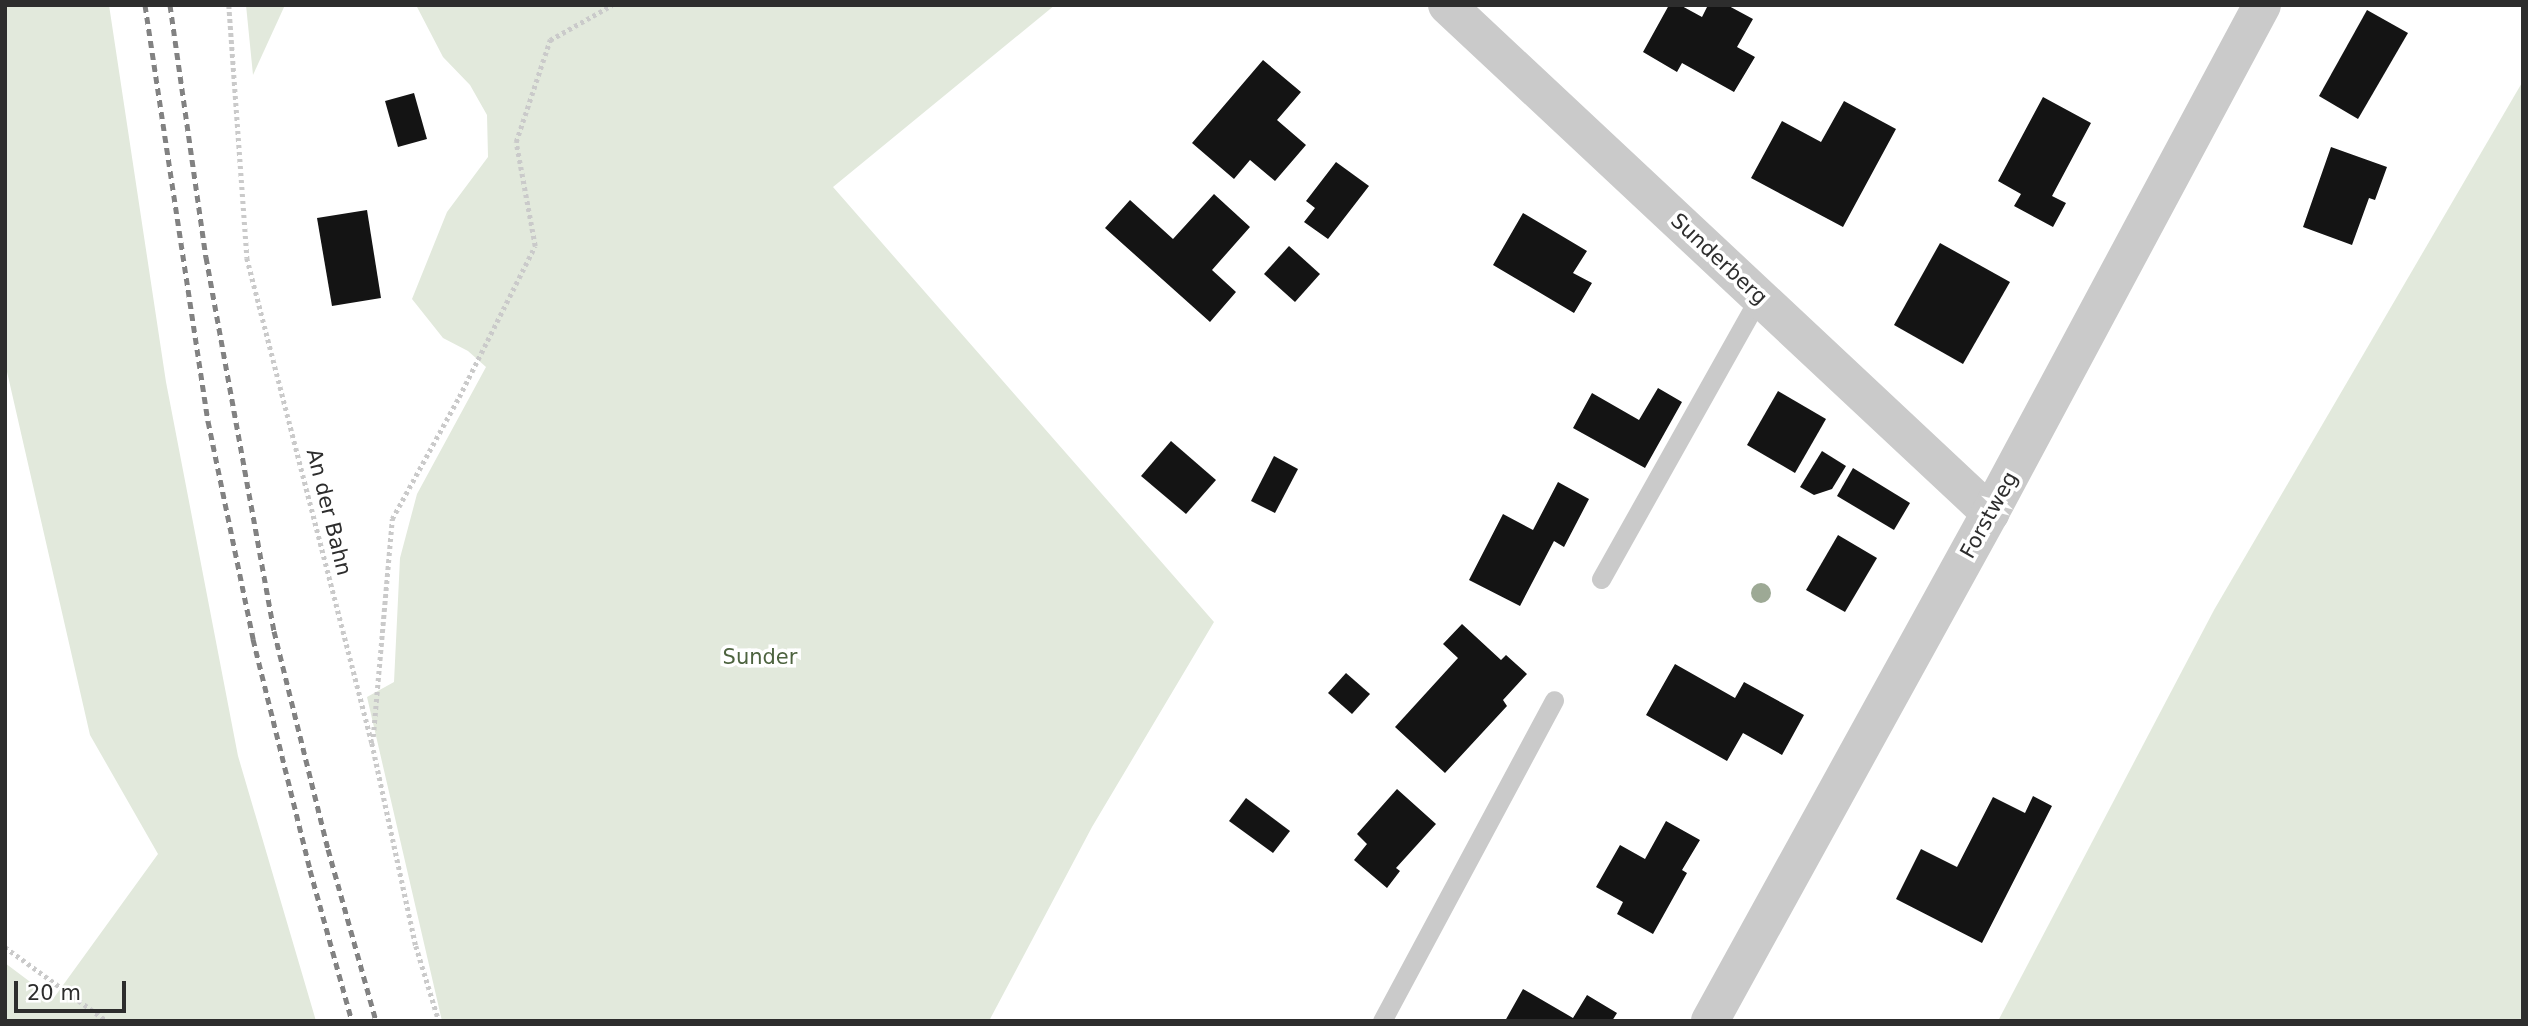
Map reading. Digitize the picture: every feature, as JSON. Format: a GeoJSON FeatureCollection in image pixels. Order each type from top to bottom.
{"type":"FeatureCollection","features":[{"type":"Feature","properties":{"kind":"street","name":"Sunderberg"},"geometry":{"type":"LineString","coordinates":[[1447,5],[1990,513]]}},
{"type":"Feature","properties":{"kind":"street","name":"Forstweg"},"geometry":{"type":"LineString","coordinates":[[1710,1021],[1990,513],[2262,5]]}},
{"type":"Feature","properties":{"kind":"lane"},"geometry":{"type":"LineString","coordinates":[[1601,579],[1759,296]]}},
{"type":"Feature","properties":{"kind":"lane"},"geometry":{"type":"LineString","coordinates":[[1382,1021],[1554,700]]}},
{"type":"Feature","properties":{"kind":"path","name":"An der Bahn"},"geometry":{"type":"LineString","coordinates":[[229,5],[247,258],[372,743],[416,946],[439,1021]]}},
{"type":"Feature","properties":{"kind":"path"},"geometry":{"type":"LineString","coordinates":[[372,743],[392,519],[459,397],[535,246],[516,142],[550,40],[612,5]]}},
{"type":"Feature","properties":{"kind":"path"},"geometry":{"type":"LineString","coordinates":[[5,947],[107,1021]]}},
{"type":"Feature","properties":{"kind":"green space"},"geometry":{"type":"Polygon","coordinates":[[[5,5],[109,5],[166,382],[238,756],[316,1021],[5,1021],[5,963],[53,999],[158,854],[90,735],[5,363],[5,5]]]}},
{"type":"Feature","properties":{"kind":"green space"},"geometry":{"type":"Polygon","coordinates":[[[246,5],[285,5],[253,75],[246,5]]]}},
{"type":"Feature","properties":{"kind":"green space","name":"Sunder"},"geometry":{"type":"Polygon","coordinates":[[[416,5],[1055,5],[833,187],[1214,622],[1092,827],[989,1021],[442,1021],[367,697],[394,682],[400,558],[417,494],[486,367],[468,351],[443,338],[412,299],[447,212],[488,157],[487,115],[470,85],[443,57],[416,5]]]}},
{"type":"Feature","properties":{"kind":"green space"},"geometry":{"type":"Polygon","coordinates":[[[2523,81],[2523,1021],[1998,1021],[2214,610],[2523,81]]]}},
{"type":"Feature","properties":{"kind":"building"},"geometry":{"type":"Polygon","coordinates":[[[1669,5],[1680,5],[1702,17],[1708,5],[1727,5],[1753,19],[1737,47],[1755,57],[1734,92],[1682,63],[1677,72],[1643,52],[1669,5]]]}},
{"type":"Feature","properties":{"kind":"building"},"geometry":{"type":"Polygon","coordinates":[[[2367,10],[2408,33],[2358,119],[2319,96],[2367,10]]]}},
{"type":"Feature","properties":{"kind":"building"},"geometry":{"type":"Polygon","coordinates":[[[1263,60],[1301,92],[1277,120],[1306,145],[1275,181],[1250,160],[1234,179],[1192,143],[1263,60]]]}},
{"type":"Feature","properties":{"kind":"building"},"geometry":{"type":"Polygon","coordinates":[[[414,93],[427,139],[398,147],[385,101],[414,93]]]}},
{"type":"Feature","properties":{"kind":"building"},"geometry":{"type":"Polygon","coordinates":[[[2043,97],[2091,123],[2052,196],[2066,203],[2053,227],[2014,206],[2021,194],[1998,181],[2043,97]]]}},
{"type":"Feature","properties":{"kind":"building"},"geometry":{"type":"Polygon","coordinates":[[[1844,101],[1896,129],[1843,227],[1751,178],[1782,121],[1821,142],[1844,101]]]}},
{"type":"Feature","properties":{"kind":"building"},"geometry":{"type":"Polygon","coordinates":[[[2331,147],[2387,167],[2375,200],[2369,198],[2352,245],[2303,227],[2331,147]]]}},
{"type":"Feature","properties":{"kind":"building"},"geometry":{"type":"Polygon","coordinates":[[[1336,162],[1369,186],[1328,239],[1304,222],[1315,208],[1306,201],[1336,162]]]}},
{"type":"Feature","properties":{"kind":"building"},"geometry":{"type":"Polygon","coordinates":[[[1214,194],[1250,227],[1212,270],[1236,292],[1210,322],[1105,228],[1130,200],[1173,239],[1214,194]]]}},
{"type":"Feature","properties":{"kind":"building"},"geometry":{"type":"Polygon","coordinates":[[[367,210],[381,298],[332,306],[317,218],[367,210]]]}},
{"type":"Feature","properties":{"kind":"building"},"geometry":{"type":"Polygon","coordinates":[[[1523,213],[1587,251],[1573,273],[1592,283],[1574,313],[1493,265],[1523,213]]]}},
{"type":"Feature","properties":{"kind":"building"},"geometry":{"type":"Polygon","coordinates":[[[1940,243],[2010,282],[1963,364],[1894,325],[1940,243]]]}},
{"type":"Feature","properties":{"kind":"building"},"geometry":{"type":"Polygon","coordinates":[[[1289,246],[1320,274],[1295,302],[1264,274],[1289,246]]]}},
{"type":"Feature","properties":{"kind":"building"},"geometry":{"type":"Polygon","coordinates":[[[1658,388],[1682,402],[1645,468],[1573,428],[1592,393],[1639,420],[1658,388]]]}},
{"type":"Feature","properties":{"kind":"building"},"geometry":{"type":"Polygon","coordinates":[[[1778,391],[1826,419],[1795,473],[1747,445],[1778,391]]]}},
{"type":"Feature","properties":{"kind":"building"},"geometry":{"type":"Polygon","coordinates":[[[1171,441],[1216,480],[1186,514],[1141,476],[1171,441]]]}},
{"type":"Feature","properties":{"kind":"building"},"geometry":{"type":"Polygon","coordinates":[[[1822,451],[1846,466],[1832,489],[1814,495],[1800,487],[1822,451]]]}},
{"type":"Feature","properties":{"kind":"building"},"geometry":{"type":"Polygon","coordinates":[[[1274,456],[1298,469],[1275,513],[1251,501],[1274,456]]]}},
{"type":"Feature","properties":{"kind":"building"},"geometry":{"type":"Polygon","coordinates":[[[1853,468],[1910,503],[1894,530],[1837,496],[1853,468]]]}},
{"type":"Feature","properties":{"kind":"building"},"geometry":{"type":"Polygon","coordinates":[[[1558,482],[1589,499],[1564,547],[1554,541],[1520,606],[1469,580],[1503,514],[1533,530],[1558,482]]]}},
{"type":"Feature","properties":{"kind":"building"},"geometry":{"type":"Polygon","coordinates":[[[1838,535],[1877,558],[1845,612],[1806,590],[1838,535]]]}},
{"type":"Feature","properties":{"kind":"building"},"geometry":{"type":"Polygon","coordinates":[[[1462,624],[1501,660],[1506,655],[1527,674],[1503,700],[1507,706],[1445,773],[1395,727],[1458,658],[1443,644],[1462,624]]]}},
{"type":"Feature","properties":{"kind":"building"},"geometry":{"type":"Polygon","coordinates":[[[1675,664],[1735,698],[1744,682],[1804,715],[1782,755],[1743,733],[1727,761],[1646,715],[1675,664]]]}},
{"type":"Feature","properties":{"kind":"building"},"geometry":{"type":"Polygon","coordinates":[[[1346,673],[1370,694],[1352,714],[1328,693],[1346,673]]]}},
{"type":"Feature","properties":{"kind":"building"},"geometry":{"type":"Polygon","coordinates":[[[1397,789],[1436,824],[1396,868],[1400,871],[1387,888],[1354,860],[1367,844],[1357,834],[1397,789]]]}},
{"type":"Feature","properties":{"kind":"building"},"geometry":{"type":"Polygon","coordinates":[[[2033,796],[2052,806],[1982,943],[1896,899],[1921,849],[1957,867],[1993,797],[2025,813],[2033,796]]]}},
{"type":"Feature","properties":{"kind":"building"},"geometry":{"type":"Polygon","coordinates":[[[1246,798],[1290,831],[1273,853],[1229,821],[1246,798]]]}},
{"type":"Feature","properties":{"kind":"building"},"geometry":{"type":"Polygon","coordinates":[[[1666,821],[1700,840],[1682,870],[1687,873],[1653,934],[1617,914],[1623,902],[1596,887],[1620,845],[1645,859],[1666,821]]]}},
{"type":"Feature","properties":{"kind":"building"},"geometry":{"type":"Polygon","coordinates":[[[1523,989],[1573,1018],[1587,995],[1617,1013],[1612,1021],[1505,1021],[1523,989]]]}},
{"type":"Feature","properties":{"kind":"railway"},"geometry":{"type":"LineString","coordinates":[[145,5],[208,421],[253,639],[310,870],[352,1021]]}},
{"type":"Feature","properties":{"kind":"railway"},"geometry":{"type":"LineString","coordinates":[[170,5],[206,257],[274,631],[328,849],[376,1021]]}}]}
